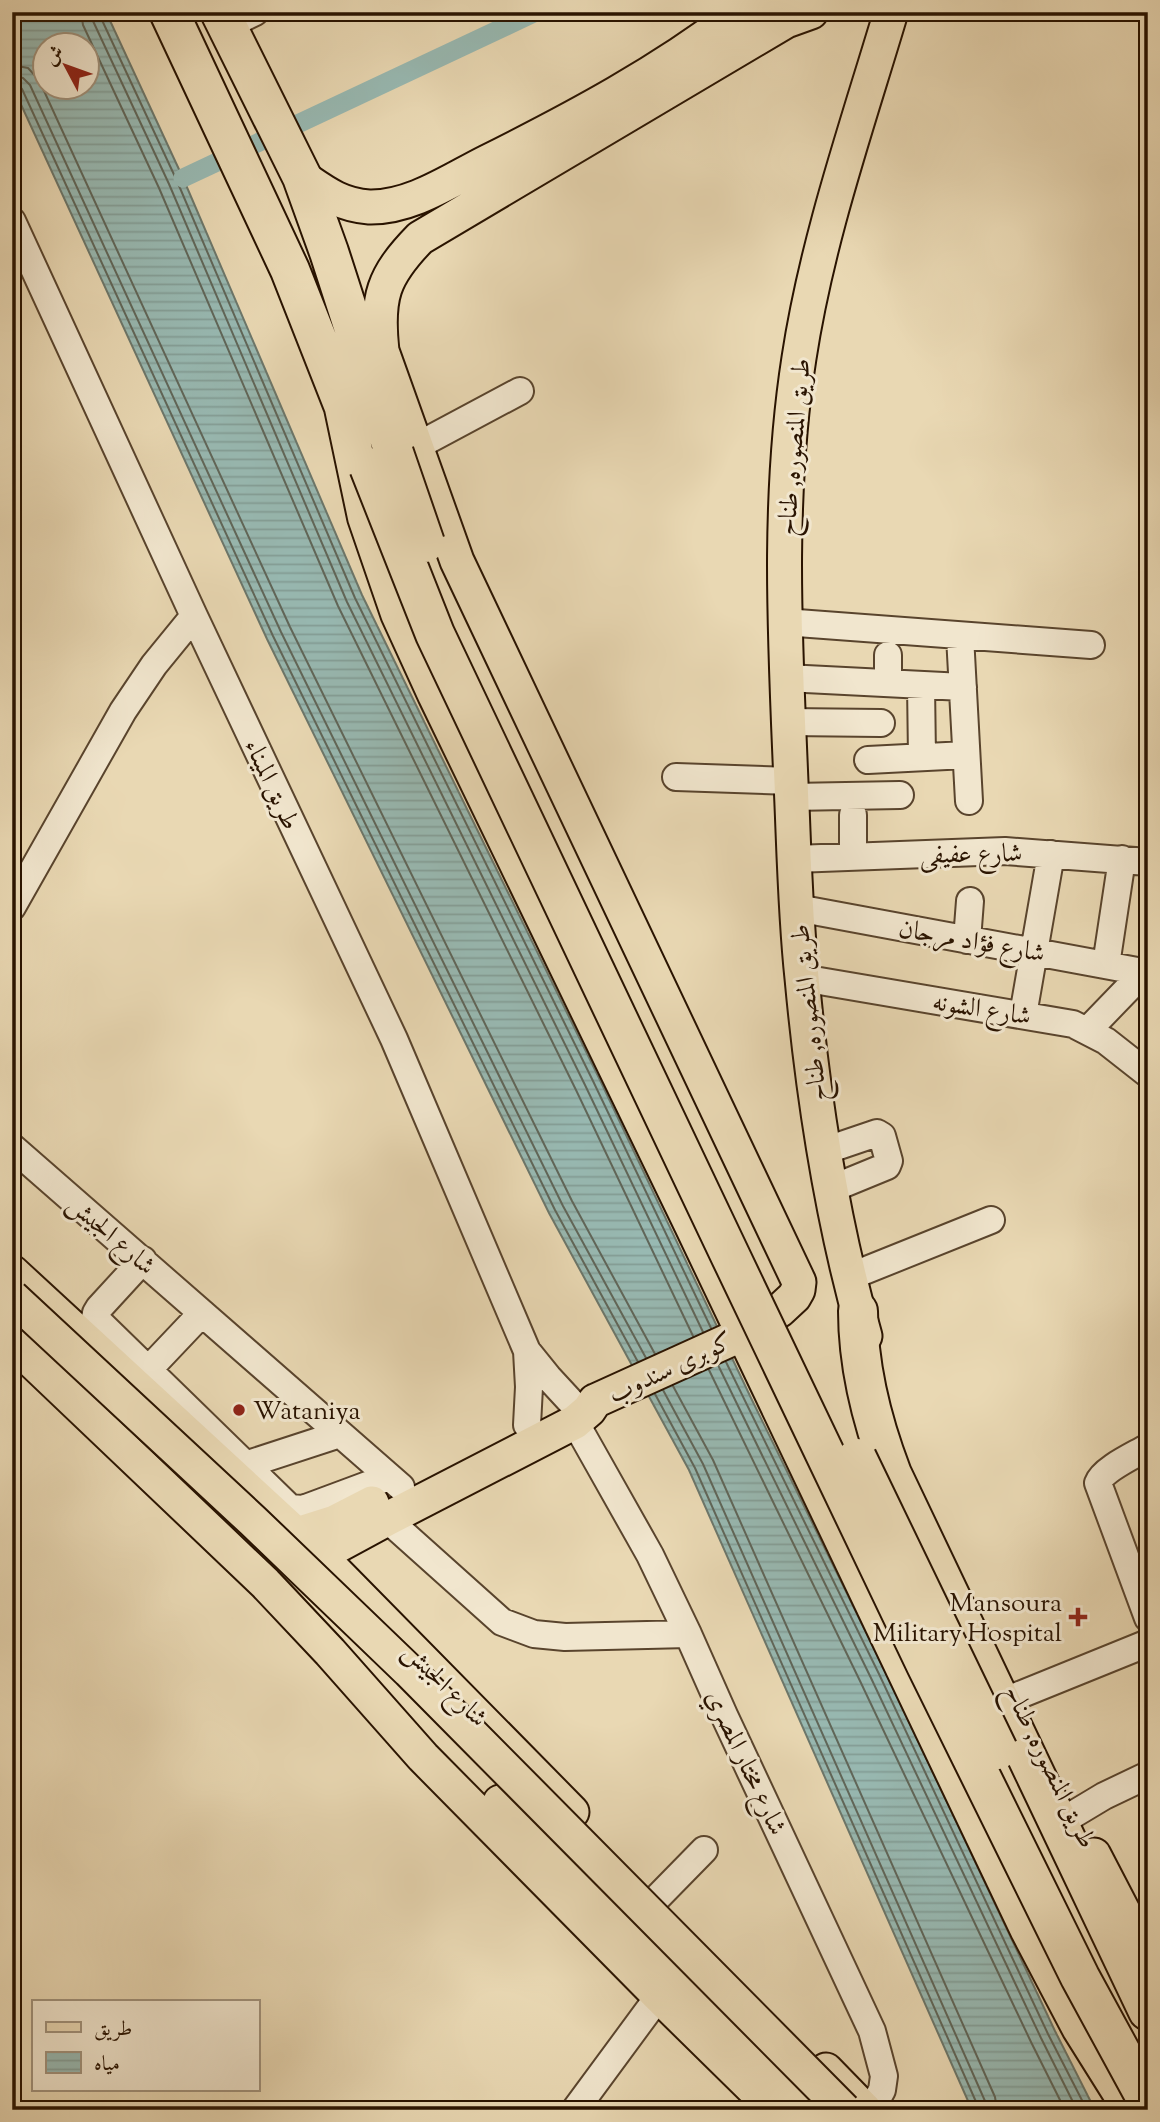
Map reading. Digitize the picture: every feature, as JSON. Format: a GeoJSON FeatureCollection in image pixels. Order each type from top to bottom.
{"type":"FeatureCollection","features":[{"type":"Feature","properties":{"kind":"highway"},"geometry":{"type":"LineString","coordinates":[[169,12],[290,270],[344,408],[367,517],[400,613],[437,694],[736,1337],[1040,1951],[1081,2027],[1133,2110]]}},
{"type":"Feature","properties":{"kind":"highway"},"geometry":{"type":"LineString","coordinates":[[234,17],[268,109],[299,173],[329,252],[393,455],[434,568],[473,657],[1116,1997],[1148,2049]]}},
{"type":"Feature","properties":{"kind":"highway"},"geometry":{"type":"LineString","coordinates":[[344,408],[393,455],[435,634],[926,1665],[1080,1977],[1148,2102]]}},
{"type":"Feature","properties":{"kind":"highway"},"geometry":{"type":"LineString","coordinates":[[853,1294],[861,1366],[892,1474],[1148,2011]]}},
{"type":"Feature","properties":{"kind":"main road"},"geometry":{"type":"LineString","coordinates":[[736,1337],[780,1310],[794,1297],[799,1282],[453,550],[393,455],[379,319],[384,289],[399,260],[420,238],[655,86],[739,12]]}},
{"type":"Feature","properties":{"kind":"main road"},"geometry":{"type":"LineString","coordinates":[[299,173],[332,198],[344,203],[369,207],[402,202],[421,196],[566,122],[655,86],[786,21],[811,12]]}},
{"type":"Feature","properties":{"kind":"main road","name":"طريق المنصوره, طناح"},"geometry":{"type":"LineString","coordinates":[[890,12],[811,293],[799,356],[785,483],[784,622],[797,908],[802,978],[824,1151],[853,1294],[898,1441],[1017,1696],[1107,1882],[1148,1959]]}},
{"type":"Feature","properties":{"kind":"main road","name":"شارع الجيش"},"geometry":{"type":"LineString","coordinates":[[12,1272],[308,1545],[868,2110]]}},
{"type":"Feature","properties":{"kind":"main road"},"geometry":{"type":"LineString","coordinates":[[12,1297],[253,1521],[399,1662],[844,2110]]}},
{"type":"Feature","properties":{"kind":"main road"},"geometry":{"type":"LineString","coordinates":[[736,1337],[770,1337],[785,1349],[1148,2080]]}},
{"type":"Feature","properties":{"kind":"main road","name":"كوبرى سندوب"},"geometry":{"type":"LineString","coordinates":[[590,1404],[736,1337]]}},
{"type":"Feature","properties":{"kind":"main road"},"geometry":{"type":"LineString","coordinates":[[12,1342],[265,1583],[423,1757],[775,2110]]}},
{"type":"Feature","properties":{"kind":"main road"},"geometry":{"type":"LineString","coordinates":[[378,1516],[395,1482],[527,1425],[590,1404]]}},
{"type":"Feature","properties":{"kind":"main road"},"geometry":{"type":"LineString","coordinates":[[265,1583],[335,1522],[378,1516],[590,1404]]}},
{"type":"Feature","properties":{"kind":"main road"},"geometry":{"type":"LineString","coordinates":[[330,1652],[371,1678],[397,1700],[808,2110]]}},
{"type":"Feature","properties":{"kind":"street","name":"طريق الميناء"},"geometry":{"type":"LineString","coordinates":[[12,221],[194,617],[394,1038],[527,1351],[530,1387],[527,1425]]}},
{"type":"Feature","properties":{"kind":"street"},"geometry":{"type":"LineString","coordinates":[[393,455],[520,391]]}},
{"type":"Feature","properties":{"kind":"street"},"geometry":{"type":"LineString","coordinates":[[12,907],[123,711],[153,664],[194,617]]}},
{"type":"Feature","properties":{"kind":"street"},"geometry":{"type":"LineString","coordinates":[[784,622],[1091,645]]}},
{"type":"Feature","properties":{"kind":"street"},"geometry":{"type":"LineString","coordinates":[[960,636],[969,801]]}},
{"type":"Feature","properties":{"kind":"street"},"geometry":{"type":"LineString","coordinates":[[888,655],[888,683]]}},
{"type":"Feature","properties":{"kind":"street"},"geometry":{"type":"LineString","coordinates":[[786,677],[963,687]]}},
{"type":"Feature","properties":{"kind":"street"},"geometry":{"type":"LineString","coordinates":[[921,685],[922,757]]}},
{"type":"Feature","properties":{"kind":"street"},"geometry":{"type":"LineString","coordinates":[[788,722],[881,723]]}},
{"type":"Feature","properties":{"kind":"street"},"geometry":{"type":"LineString","coordinates":[[868,760],[966,755]]}},
{"type":"Feature","properties":{"kind":"street"},"geometry":{"type":"LineString","coordinates":[[676,777],[792,789],[900,795]]}},
{"type":"Feature","properties":{"kind":"street"},"geometry":{"type":"LineString","coordinates":[[852,816],[853,856]]}},
{"type":"Feature","properties":{"kind":"street","name":"شارع عفيفى"},"geometry":{"type":"LineString","coordinates":[[795,859],[982,851],[1135,861]]}},
{"type":"Feature","properties":{"kind":"street"},"geometry":{"type":"LineString","coordinates":[[1023,1015],[1051,854]]}},
{"type":"Feature","properties":{"kind":"street"},"geometry":{"type":"LineString","coordinates":[[1106,965],[1135,861]]}},
{"type":"Feature","properties":{"kind":"street"},"geometry":{"type":"LineString","coordinates":[[967,940],[970,901]]}},
{"type":"Feature","properties":{"kind":"street","name":"شارع فؤاد مرجان"},"geometry":{"type":"LineString","coordinates":[[797,908],[1146,973]]}},
{"type":"Feature","properties":{"kind":"street"},"geometry":{"type":"LineString","coordinates":[[1088,1030],[1146,973]]}},
{"type":"Feature","properties":{"kind":"street","name":"شارع الشونه"},"geometry":{"type":"LineString","coordinates":[[802,978],[1058,1020],[1088,1030],[1148,1074]]}},
{"type":"Feature","properties":{"kind":"street"},"geometry":{"type":"LineString","coordinates":[[824,1151],[877,1133],[882,1136],[889,1161],[887,1166],[831,1189]]}},
{"type":"Feature","properties":{"kind":"street","name":"شارع الجيش"},"geometry":{"type":"LineString","coordinates":[[12,1147],[395,1482]]}},
{"type":"Feature","properties":{"kind":"street"},"geometry":{"type":"LineString","coordinates":[[853,1294],[991,1220]]}},
{"type":"Feature","properties":{"kind":"street"},"geometry":{"type":"LineString","coordinates":[[143,1261],[99,1308],[95,1318],[290,1508],[296,1510],[395,1482]]}},
{"type":"Feature","properties":{"kind":"street"},"geometry":{"type":"LineString","coordinates":[[148,1370],[202,1313]]}},
{"type":"Feature","properties":{"kind":"street","name":"طريق الميناء"},"geometry":{"type":"LineString","coordinates":[[527,1351],[590,1404]]}},
{"type":"Feature","properties":{"kind":"street","name":"شارع مختار المصري"},"geometry":{"type":"LineString","coordinates":[[590,1404],[650,1555],[872,2031],[884,2076],[882,2090],[868,2110]]}},
{"type":"Feature","properties":{"kind":"street"},"geometry":{"type":"LineString","coordinates":[[245,1465],[340,1434]]}},
{"type":"Feature","properties":{"kind":"street"},"geometry":{"type":"LineString","coordinates":[[1148,1447],[1107,1471],[1098,1483],[1148,1618]]}},
{"type":"Feature","properties":{"kind":"street"},"geometry":{"type":"LineString","coordinates":[[378,1516],[502,1622],[534,1634],[565,1637],[688,1634]]}},
{"type":"Feature","properties":{"kind":"street"},"geometry":{"type":"LineString","coordinates":[[1017,1696],[1148,1643]]}},
{"type":"Feature","properties":{"kind":"street"},"geometry":{"type":"LineString","coordinates":[[1074,1814],[1148,1775]]}},
{"type":"Feature","properties":{"kind":"street"},"geometry":{"type":"LineString","coordinates":[[657,1898],[704,1850]]}},
{"type":"Feature","properties":{"kind":"street"},"geometry":{"type":"LineString","coordinates":[[575,2110],[659,1996]]}},
{"type":"Feature","properties":{"kind":"water"},"geometry":{"type":"Polygon","coordinates":[[[12,12],[106,12],[183,178],[362,595],[599,1078],[1095,2110],[972,2110],[689,1470],[549,1213],[267,639],[12,85],[12,12]]]}},
{"type":"Feature","properties":{"kind":"waterway"},"geometry":{"type":"LineString","coordinates":[[183,178],[536,12]]}},
{"type":"Feature","properties":{"kind":"place","name":"Wataniya"},"geometry":{"type":"Point","coordinates":[239,1410]}},
{"type":"Feature","properties":{"kind":"place","name":"Mansoura Military Hospital"},"geometry":{"type":"Point","coordinates":[1078,1617]}}]}
